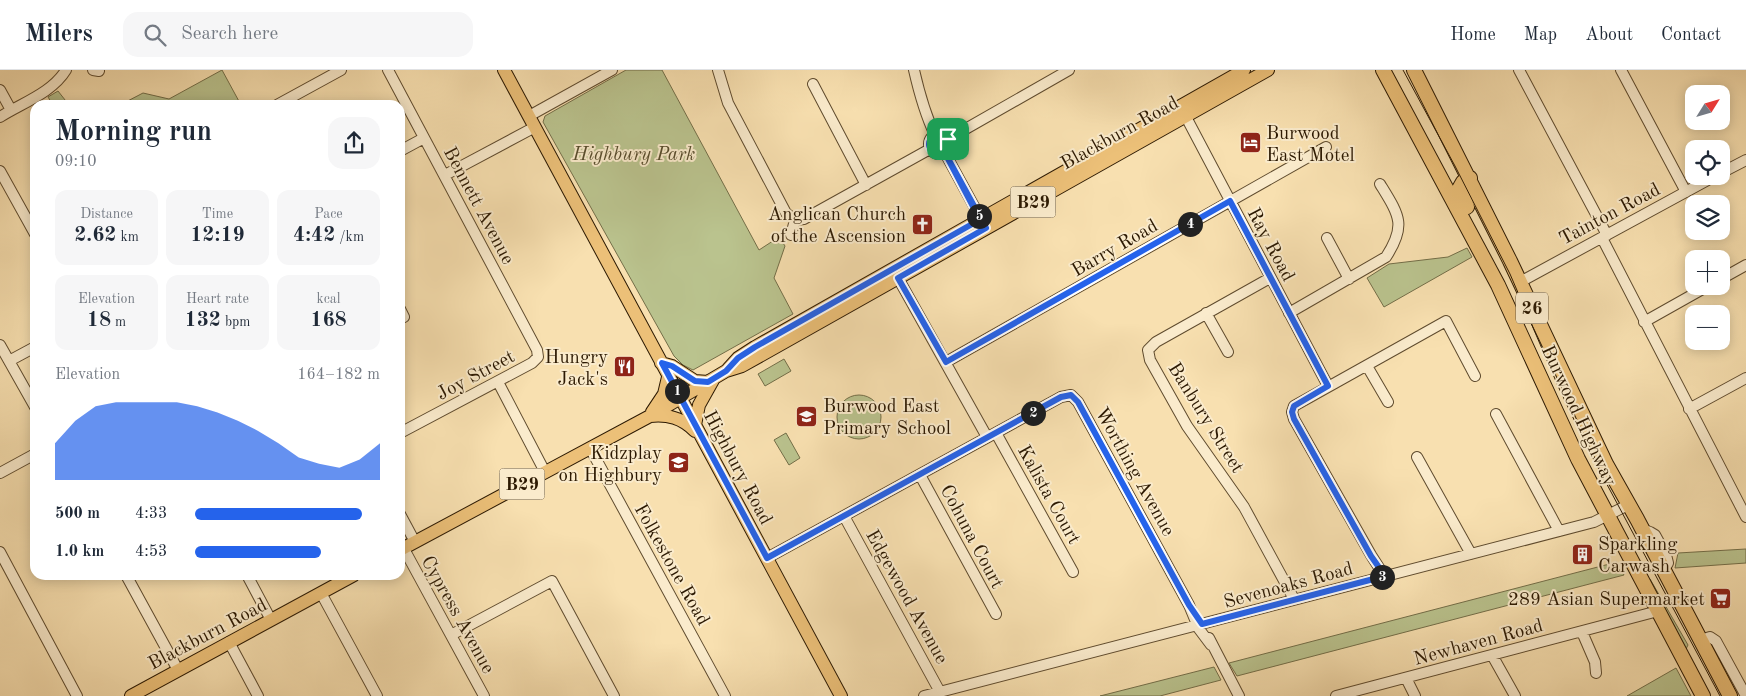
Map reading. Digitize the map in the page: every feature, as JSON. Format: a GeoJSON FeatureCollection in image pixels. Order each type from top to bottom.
{"type":"FeatureCollection","features":[{"type":"Feature","properties":{"kind":"highway","name":"Burwood Highway"},"geometry":{"type":"LineString","coordinates":[[1383,70],[1508,304],[1576,454],[1703,696]]}},
{"type":"Feature","properties":{"kind":"highway","name":"Burwood Highway"},"geometry":{"type":"LineString","coordinates":[[1414,70],[1470,178],[1606,464],[1730,696]]}},
{"type":"Feature","properties":{"kind":"highway"},"geometry":{"type":"LineString","coordinates":[[1470,178],[1462,183],[1459,190],[1471,216],[1474,239]]}},
{"type":"Feature","properties":{"kind":"highway"},"geometry":{"type":"LineString","coordinates":[[1688,667],[1689,649],[1693,644],[1701,640]]}},
{"type":"Feature","properties":{"kind":"main road","name":"Highbury Road"},"geometry":{"type":"LineString","coordinates":[[504,70],[841,696]]}},
{"type":"Feature","properties":{"kind":"main road","name":"Blackburn Road"},"geometry":{"type":"LineString","coordinates":[[1183,111],[1244,70]]}},
{"type":"Feature","properties":{"kind":"main road","name":"Blackburn Road"},"geometry":{"type":"LineString","coordinates":[[405,548],[681,398],[726,371],[738,358],[755,347],[895,274],[1183,111],[1268,70]]}},
{"type":"Feature","properties":{"kind":"main road"},"geometry":{"type":"LineString","coordinates":[[662,363],[672,366],[695,381],[711,380]]}},
{"type":"Feature","properties":{"kind":"main road"},"geometry":{"type":"LineString","coordinates":[[647,417],[660,402],[668,377]]}},
{"type":"Feature","properties":{"kind":"main road"},"geometry":{"type":"LineString","coordinates":[[647,417],[659,415],[676,418],[697,429],[698,405],[711,380]]}},
{"type":"Feature","properties":{"kind":"main road","name":"Blackburn Road"},"geometry":{"type":"LineString","coordinates":[[136,695],[178,670],[345,580]]}},
{"type":"Feature","properties":{"kind":"street"},"geometry":{"type":"LineString","coordinates":[[0,117],[49,88],[61,78],[66,70]]}},
{"type":"Feature","properties":{"kind":"street"},"geometry":{"type":"LineString","coordinates":[[286,100],[341,70]]}},
{"type":"Feature","properties":{"kind":"street","name":"Bennett Avenue"},"geometry":{"type":"LineString","coordinates":[[388,70],[404,100]]}},
{"type":"Feature","properties":{"kind":"street"},"geometry":{"type":"LineString","coordinates":[[445,175],[612,70]]}},
{"type":"Feature","properties":{"kind":"street"},"geometry":{"type":"LineString","coordinates":[[718,70],[728,103],[786,213],[795,220],[804,219],[930,149]]}},
{"type":"Feature","properties":{"kind":"street"},"geometry":{"type":"LineString","coordinates":[[914,70],[925,113],[935,135]]}},
{"type":"Feature","properties":{"kind":"street"},"geometry":{"type":"LineString","coordinates":[[948,139],[1069,70]]}},
{"type":"Feature","properties":{"kind":"street"},"geometry":{"type":"LineString","coordinates":[[1519,70],[1605,236],[1644,322],[1746,517]]}},
{"type":"Feature","properties":{"kind":"street"},"geometry":{"type":"LineString","coordinates":[[1621,70],[1686,192]]}},
{"type":"Feature","properties":{"kind":"street"},"geometry":{"type":"LineString","coordinates":[[813,84],[866,185]]}},
{"type":"Feature","properties":{"kind":"street"},"geometry":{"type":"LineString","coordinates":[[0,90],[11,110]]}},
{"type":"Feature","properties":{"kind":"street","name":"Bennett Avenue"},"geometry":{"type":"LineString","coordinates":[[405,102],[537,350],[538,357]]}},
{"type":"Feature","properties":{"kind":"street","name":"Ray Road"},"geometry":{"type":"LineString","coordinates":[[1183,111],[1328,386]]}},
{"type":"Feature","properties":{"kind":"street"},"geometry":{"type":"LineString","coordinates":[[940,134],[948,139],[950,144],[945,153],[940,155],[930,149],[930,138],[935,135],[940,134]]}},
{"type":"Feature","properties":{"kind":"street"},"geometry":{"type":"LineString","coordinates":[[405,149],[424,138]]}},
{"type":"Feature","properties":{"kind":"street","name":"Barry Road"},"geometry":{"type":"LineString","coordinates":[[946,362],[1326,147]]}},
{"type":"Feature","properties":{"kind":"street"},"geometry":{"type":"LineString","coordinates":[[945,153],[984,224]]}},
{"type":"Feature","properties":{"kind":"street"},"geometry":{"type":"LineString","coordinates":[[1730,168],[1746,160]]}},
{"type":"Feature","properties":{"kind":"street"},"geometry":{"type":"LineString","coordinates":[[0,171],[30,225]]}},
{"type":"Feature","properties":{"kind":"street"},"geometry":{"type":"LineString","coordinates":[[1289,313],[1386,258],[1396,239],[1400,226],[1395,208],[1380,184]]}},
{"type":"Feature","properties":{"kind":"street","name":"Tainton Road"},"geometry":{"type":"LineString","coordinates":[[1520,282],[1699,185]]}},
{"type":"Feature","properties":{"kind":"street"},"geometry":{"type":"LineString","coordinates":[[791,235],[795,220]]}},
{"type":"Feature","properties":{"kind":"street"},"geometry":{"type":"LineString","coordinates":[[1327,238],[1349,280]]}},
{"type":"Feature","properties":{"kind":"street"},"geometry":{"type":"LineString","coordinates":[[1730,274],[1746,266]]}},
{"type":"Feature","properties":{"kind":"street","name":"Kalista Court"},"geometry":{"type":"LineString","coordinates":[[895,274],[1073,572]]}},
{"type":"Feature","properties":{"kind":"street","name":"Banbury Street"},"geometry":{"type":"LineString","coordinates":[[1270,278],[1156,342],[1148,350],[1150,360],[1187,426],[1244,507],[1294,599]]}},
{"type":"Feature","properties":{"kind":"street"},"geometry":{"type":"LineString","coordinates":[[1644,322],[1692,295]]}},
{"type":"Feature","properties":{"kind":"street"},"geometry":{"type":"LineString","coordinates":[[1206,313],[1228,352]]}},
{"type":"Feature","properties":{"kind":"street"},"geometry":{"type":"LineString","coordinates":[[1382,577],[1294,419],[1292,412],[1294,406],[1446,321],[1475,376]]}},
{"type":"Feature","properties":{"kind":"street"},"geometry":{"type":"LineString","coordinates":[[0,346],[30,398]]}},
{"type":"Feature","properties":{"kind":"street"},"geometry":{"type":"LineString","coordinates":[[9,361],[30,350]]}},
{"type":"Feature","properties":{"kind":"street","name":"Joy Street"},"geometry":{"type":"LineString","coordinates":[[405,430],[498,382],[532,363],[538,357]]}},
{"type":"Feature","properties":{"kind":"street"},"geometry":{"type":"LineString","coordinates":[[1367,366],[1388,402]]}},
{"type":"Feature","properties":{"kind":"street"},"geometry":{"type":"LineString","coordinates":[[1689,409],[1746,378]]}},
{"type":"Feature","properties":{"kind":"street"},"geometry":{"type":"LineString","coordinates":[[498,382],[545,472]]}},
{"type":"Feature","properties":{"kind":"street","name":"Worthing Avenue"},"geometry":{"type":"LineString","coordinates":[[767,558],[1061,397],[1071,395],[1078,402],[1239,696]]}},
{"type":"Feature","properties":{"kind":"street"},"geometry":{"type":"LineString","coordinates":[[1496,414],[1559,531]]}},
{"type":"Feature","properties":{"kind":"street","name":"Folkestone Road"},"geometry":{"type":"LineString","coordinates":[[590,448],[725,696]]}},
{"type":"Feature","properties":{"kind":"street"},"geometry":{"type":"LineString","coordinates":[[0,473],[30,457]]}},
{"type":"Feature","properties":{"kind":"street"},"geometry":{"type":"LineString","coordinates":[[1417,457],[1471,554]]}},
{"type":"Feature","properties":{"kind":"street","name":"Cohuna Court"},"geometry":{"type":"LineString","coordinates":[[920,475],[996,614]]}},
{"type":"Feature","properties":{"kind":"street","name":"Sevenoaks Road"},"geometry":{"type":"LineString","coordinates":[[924,696],[1559,531],[1598,520],[1628,505]]}},
{"type":"Feature","properties":{"kind":"street","name":"Edgewood Avenue"},"geometry":{"type":"LineString","coordinates":[[844,516],[940,692]]}},
{"type":"Feature","properties":{"kind":"street"},"geometry":{"type":"LineString","coordinates":[[405,523],[415,542]]}},
{"type":"Feature","properties":{"kind":"street"},"geometry":{"type":"LineString","coordinates":[[0,552],[77,696]]}},
{"type":"Feature","properties":{"kind":"street","name":"Cypress Avenue"},"geometry":{"type":"LineString","coordinates":[[405,555],[484,696]]}},
{"type":"Feature","properties":{"kind":"street"},"geometry":{"type":"LineString","coordinates":[[129,580],[178,670]]}},
{"type":"Feature","properties":{"kind":"street"},"geometry":{"type":"LineString","coordinates":[[250,580],[271,620]]}},
{"type":"Feature","properties":{"kind":"street"},"geometry":{"type":"LineString","coordinates":[[451,635],[552,581],[614,696]]}},
{"type":"Feature","properties":{"kind":"street"},"geometry":{"type":"LineString","coordinates":[[321,593],[377,696]]}},
{"type":"Feature","properties":{"kind":"street","name":"Newhaven Road"},"geometry":{"type":"LineString","coordinates":[[1336,696],[1658,612]]}},
{"type":"Feature","properties":{"kind":"street"},"geometry":{"type":"LineString","coordinates":[[1582,632],[1595,662],[1596,673]]}},
{"type":"Feature","properties":{"kind":"street"},"geometry":{"type":"LineString","coordinates":[[1701,640],[1710,637],[1716,641],[1746,696]]}},
{"type":"Feature","properties":{"kind":"street"},"geometry":{"type":"LineString","coordinates":[[229,642],[258,696]]}},
{"type":"Feature","properties":{"kind":"street"},"geometry":{"type":"LineString","coordinates":[[1492,655],[1516,696]]}},
{"type":"Feature","properties":{"kind":"street"},"geometry":{"type":"LineString","coordinates":[[1406,678],[1415,696]]}},
{"type":"Feature","properties":{"kind":"green space"},"geometry":{"type":"Polygon","coordinates":[[[222,70],[238,100],[130,100],[143,93],[169,99],[222,70]]]}},
{"type":"Feature","properties":{"kind":"green space","name":"Highbury Park"},"geometry":{"type":"Polygon","coordinates":[[[626,70],[662,70],[759,250],[779,237],[785,246],[774,278],[793,314],[693,370],[683,365],[674,356],[543,122],[545,116],[626,70]]]}},
{"type":"Feature","properties":{"kind":"green space"},"geometry":{"type":"Polygon","coordinates":[[[58,91],[65,100],[50,100],[48,97],[58,91]]]}},
{"type":"Feature","properties":{"kind":"green space"},"geometry":{"type":"Polygon","coordinates":[[[1467,248],[1472,257],[1384,307],[1367,278],[1389,264],[1448,257],[1467,248]]]}},
{"type":"Feature","properties":{"kind":"green space"},"geometry":{"type":"Polygon","coordinates":[[[784,359],[791,371],[765,386],[758,374],[784,359]]]}},
{"type":"Feature","properties":{"kind":"green space"},"geometry":{"type":"Polygon","coordinates":[[[855,395],[863,395],[875,401],[881,417],[875,433],[863,439],[855,439],[843,433],[837,421],[837,413],[843,401],[855,395]]]}},
{"type":"Feature","properties":{"kind":"green space"},"geometry":{"type":"Polygon","coordinates":[[[786,433],[800,458],[789,465],[774,440],[786,433]]]}},
{"type":"Feature","properties":{"kind":"green space"},"geometry":{"type":"Polygon","coordinates":[[[1746,549],[1746,563],[1675,568],[1678,553],[1746,549]]]}},
{"type":"Feature","properties":{"kind":"green space"},"geometry":{"type":"Polygon","coordinates":[[[1617,562],[1624,575],[1237,676],[1229,663],[1617,562]]]}},
{"type":"Feature","properties":{"kind":"green space"},"geometry":{"type":"Polygon","coordinates":[[[1650,579],[1688,645],[1686,649],[1648,580],[1650,579]]]}},
{"type":"Feature","properties":{"kind":"green space"},"geometry":{"type":"Polygon","coordinates":[[[1214,667],[1221,680],[1160,696],[1100,696],[1214,667]]]}},
{"type":"Feature","properties":{"kind":"green space"},"geometry":{"type":"Polygon","coordinates":[[[1676,668],[1691,696],[1627,696],[1676,668]]]}},
{"type":"Feature","properties":{"kind":"tram line"},"geometry":{"type":"LineString","coordinates":[[1403,70],[1510,274],[1558,386],[1587,447],[1720,696]]}},
{"type":"Feature","properties":{"kind":"place","name":"Burwood East Motel"},"geometry":{"type":"Point","coordinates":[1250,143]}},
{"type":"Feature","properties":{"kind":"place","name":"Anglican Church of the Ascension"},"geometry":{"type":"Point","coordinates":[922,224]}},
{"type":"Feature","properties":{"kind":"place","name":"Hungry Jack's"},"geometry":{"type":"Point","coordinates":[624,367]}},
{"type":"Feature","properties":{"kind":"place","name":"Burwood East Primary School"},"geometry":{"type":"Point","coordinates":[807,416]}},
{"type":"Feature","properties":{"kind":"place","name":"Kidzplay on Highbury"},"geometry":{"type":"Point","coordinates":[678,463]}},
{"type":"Feature","properties":{"kind":"place","name":"Sparkling Carwash"},"geometry":{"type":"Point","coordinates":[1582,554]}},
{"type":"Feature","properties":{"kind":"place","name":"289 Asian Supermarket"},"geometry":{"type":"Point","coordinates":[1721,598]}},
{"type":"Feature","properties":{"kind":"route"},"geometry":{"type":"LineString","coordinates":[[948,139],[944,135],[935,135],[930,138],[930,149],[940,155],[945,153],[986,228],[898,278],[946,362],[1230,201],[1328,386],[1294,406],[1292,412],[1294,419],[1371,556],[1385,576],[1202,624],[1189,605],[1078,402],[1071,395],[1061,397],[767,558],[662,363],[672,366],[695,381],[708,382],[726,371],[738,358],[755,347],[981,219],[976,212],[945,153],[950,144],[948,139]]}}]}
